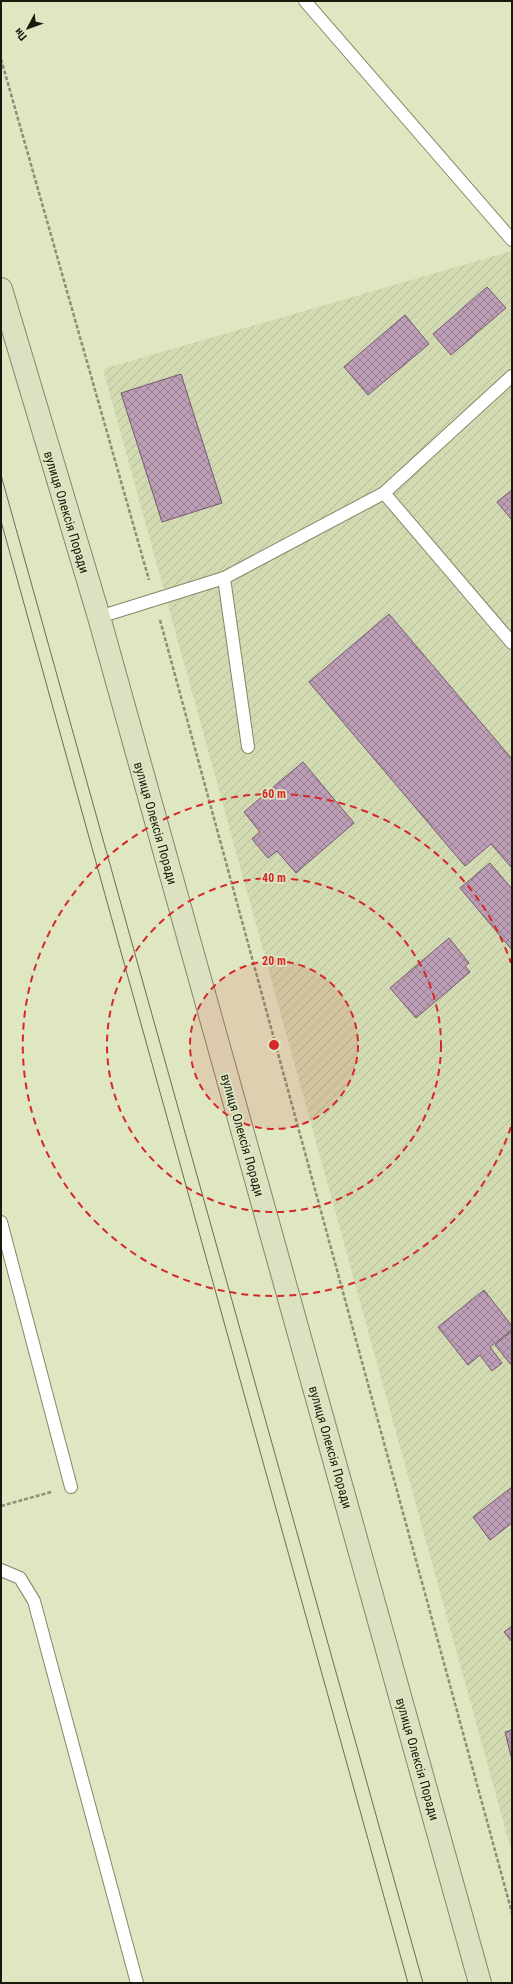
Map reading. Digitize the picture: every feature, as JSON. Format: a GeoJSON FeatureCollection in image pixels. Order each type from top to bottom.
{"type":"FeatureCollection","features":[{"type":"Feature","properties":{"kind":"main road","name":"вулиця Олексія Поради"},"geometry":{"type":"LineString","coordinates":[[1,289],[99,617],[480,1983]]}},
{"type":"Feature","properties":{"kind":"lane"},"geometry":{"type":"LineString","coordinates":[[305,1],[512,240]]}},
{"type":"Feature","properties":{"kind":"lane"},"geometry":{"type":"LineString","coordinates":[[99,617],[224,578],[384,493],[512,376]]}},
{"type":"Feature","properties":{"kind":"lane"},"geometry":{"type":"LineString","coordinates":[[384,493],[512,643]]}},
{"type":"Feature","properties":{"kind":"lane"},"geometry":{"type":"LineString","coordinates":[[224,578],[248,747]]}},
{"type":"Feature","properties":{"kind":"lane"},"geometry":{"type":"LineString","coordinates":[[1,1222],[71,1487]]}},
{"type":"Feature","properties":{"kind":"lane"},"geometry":{"type":"LineString","coordinates":[[1,1570],[20,1578],[34,1601],[137,1983]]}},
{"type":"Feature","properties":{"kind":"path"},"geometry":{"type":"LineString","coordinates":[[1,59],[154,599],[512,1913]]}},
{"type":"Feature","properties":{"kind":"path"},"geometry":{"type":"LineString","coordinates":[[1,1506],[71,1487]]}},
{"type":"Feature","properties":{"kind":"shaded area"},"geometry":{"type":"Polygon","coordinates":[[[512,251],[512,1853],[103,369],[512,251]]]}},
{"type":"Feature","properties":{"kind":"building"},"geometry":{"type":"Polygon","coordinates":[[[487,287],[506,308],[451,355],[433,334],[487,287]]]}},
{"type":"Feature","properties":{"kind":"building"},"geometry":{"type":"Polygon","coordinates":[[[405,315],[429,344],[368,395],[344,367],[405,315]]]}},
{"type":"Feature","properties":{"kind":"building"},"geometry":{"type":"Polygon","coordinates":[[[181,374],[222,503],[162,522],[121,393],[181,374]]]}},
{"type":"Feature","properties":{"kind":"building"},"geometry":{"type":"Polygon","coordinates":[[[512,490],[512,520],[497,502],[512,490]]]}},
{"type":"Feature","properties":{"kind":"building"},"geometry":{"type":"Polygon","coordinates":[[[389,614],[512,759],[512,868],[491,844],[465,866],[309,682],[389,614]]]}},
{"type":"Feature","properties":{"kind":"building"},"geometry":{"type":"Polygon","coordinates":[[[303,762],[354,823],[296,873],[277,851],[268,858],[252,839],[260,832],[244,812],[303,762]]]}},
{"type":"Feature","properties":{"kind":"building"},"geometry":{"type":"Polygon","coordinates":[[[490,863],[512,889],[512,950],[460,888],[490,863]]]}},
{"type":"Feature","properties":{"kind":"building"},"geometry":{"type":"Polygon","coordinates":[[[449,938],[469,963],[465,966],[470,972],[416,1018],[390,988],[449,938]]]}},
{"type":"Feature","properties":{"kind":"building"},"geometry":{"type":"Polygon","coordinates":[[[484,1290],[512,1326],[512,1330],[490,1347],[502,1363],[492,1371],[480,1355],[468,1365],[438,1327],[484,1290]]]}},
{"type":"Feature","properties":{"kind":"building"},"geometry":{"type":"Polygon","coordinates":[[[512,1331],[512,1366],[495,1345],[512,1331]]]}},
{"type":"Feature","properties":{"kind":"building"},"geometry":{"type":"Polygon","coordinates":[[[512,1487],[512,1523],[490,1540],[473,1517],[512,1487]]]}},
{"type":"Feature","properties":{"kind":"building"},"geometry":{"type":"Polygon","coordinates":[[[512,1626],[512,1642],[504,1632],[512,1626]]]}},
{"type":"Feature","properties":{"kind":"building"},"geometry":{"type":"Polygon","coordinates":[[[512,1730],[512,1760],[505,1732],[512,1730]]]}},
{"type":"Feature","properties":{"kind":"tram line"},"geometry":{"type":"LineString","coordinates":[[1,475],[423,1983]]}},
{"type":"Feature","properties":{"kind":"tram line"},"geometry":{"type":"LineString","coordinates":[[1,521],[408,1983]]}}]}
